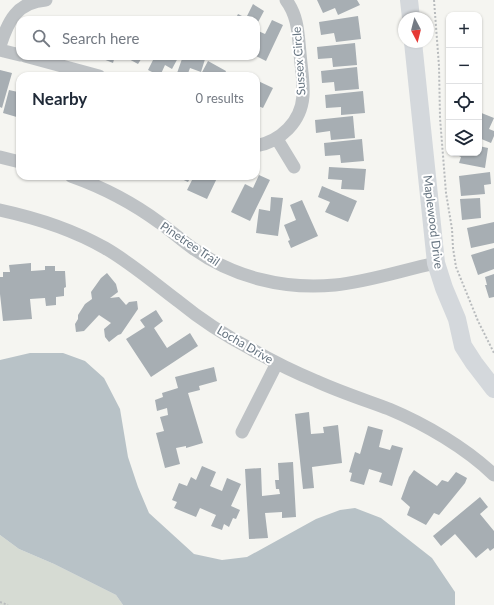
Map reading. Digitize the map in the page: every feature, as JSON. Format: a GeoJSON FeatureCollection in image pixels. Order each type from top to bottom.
{"type":"FeatureCollection","features":[{"type":"Feature","properties":{"kind":"street"},"geometry":{"type":"LineString","coordinates":[[0,46],[7,25],[17,12],[30,3],[46,0]]}},
{"type":"Feature","properties":{"kind":"street","name":"Sussex Circle"},"geometry":{"type":"LineString","coordinates":[[260,145],[277,139],[285,132],[296,120],[301,108],[303,95],[297,23],[293,11],[286,0]]}},
{"type":"Feature","properties":{"kind":"street"},"geometry":{"type":"LineString","coordinates":[[409,0],[410,12]]}},
{"type":"Feature","properties":{"kind":"street","name":"Maplewood Drive"},"geometry":{"type":"LineString","coordinates":[[414,48],[436,262],[444,288],[457,319],[463,346],[494,389]]}},
{"type":"Feature","properties":{"kind":"street"},"geometry":{"type":"LineString","coordinates":[[0,50],[16,54]]}},
{"type":"Feature","properties":{"kind":"street"},"geometry":{"type":"LineString","coordinates":[[40,60],[84,72]]}},
{"type":"Feature","properties":{"kind":"street"},"geometry":{"type":"LineString","coordinates":[[277,139],[294,167]]}},
{"type":"Feature","properties":{"kind":"street"},"geometry":{"type":"LineString","coordinates":[[0,157],[16,161]]}},
{"type":"Feature","properties":{"kind":"street","name":"Pinetree Trail"},"geometry":{"type":"LineString","coordinates":[[80,180],[108,192],[134,206],[159,222],[191,247],[216,262],[251,277],[276,283],[301,286],[335,285],[436,262]]}},
{"type":"Feature","properties":{"kind":"street","name":"Locha Drive"},"geometry":{"type":"LineString","coordinates":[[0,210],[28,216],[58,225],[105,248],[122,258],[179,303],[249,348],[315,381],[408,418],[463,449],[483,464],[494,475]]}},
{"type":"Feature","properties":{"kind":"street"},"geometry":{"type":"LineString","coordinates":[[242,432],[277,363]]}},
{"type":"Feature","properties":{"kind":"path"},"geometry":{"type":"LineString","coordinates":[[434,0],[439,66],[440,118],[446,193],[456,267],[478,320],[494,352]]}},
{"type":"Feature","properties":{"kind":"path"},"geometry":{"type":"LineString","coordinates":[[0,602],[8,605]]}},
{"type":"Feature","properties":{"kind":"shaded area"},"geometry":{"type":"Polygon","coordinates":[[[30,353],[63,353],[85,361],[104,378],[120,409],[128,457],[149,513],[194,554],[222,560],[247,557],[316,519],[340,510],[355,508],[381,518],[432,558],[455,592],[455,605],[123,605],[116,595],[54,564],[19,549],[0,535],[0,360],[30,353]]]}},
{"type":"Feature","properties":{"kind":"shaded area"},"geometry":{"type":"Polygon","coordinates":[[[0,535],[19,549],[54,564],[116,595],[123,605],[0,605],[0,535]]]}},
{"type":"Feature","properties":{"kind":"building"},"geometry":{"type":"Polygon","coordinates":[[[317,0],[357,0],[360,5],[338,15],[335,8],[323,13],[317,0]]]}},
{"type":"Feature","properties":{"kind":"building"},"geometry":{"type":"Polygon","coordinates":[[[253,4],[264,11],[260,18],[260,16],[247,16],[253,4]]]}},
{"type":"Feature","properties":{"kind":"building"},"geometry":{"type":"Polygon","coordinates":[[[358,16],[361,39],[336,42],[334,33],[321,35],[319,22],[358,16]]]}},
{"type":"Feature","properties":{"kind":"building"},"geometry":{"type":"Polygon","coordinates":[[[272,20],[283,25],[266,61],[260,58],[260,32],[265,34],[272,20]]]}},
{"type":"Feature","properties":{"kind":"building"},"geometry":{"type":"Polygon","coordinates":[[[355,43],[357,65],[333,67],[332,58],[318,59],[317,47],[355,43]]]}},
{"type":"Feature","properties":{"kind":"building"},"geometry":{"type":"Polygon","coordinates":[[[106,60],[114,60],[113,63],[106,60]]]}},
{"type":"Feature","properties":{"kind":"building"},"geometry":{"type":"Polygon","coordinates":[[[131,60],[140,60],[138,64],[131,60]]]}},
{"type":"Feature","properties":{"kind":"building"},"geometry":{"type":"Polygon","coordinates":[[[153,60],[177,60],[172,69],[165,65],[162,72],[152,72],[148,70],[153,60]]]}},
{"type":"Feature","properties":{"kind":"building"},"geometry":{"type":"Polygon","coordinates":[[[182,60],[205,60],[201,72],[190,68],[188,72],[177,72],[182,60]]]}},
{"type":"Feature","properties":{"kind":"building"},"geometry":{"type":"Polygon","coordinates":[[[208,61],[226,71],[226,72],[202,72],[208,61]]]}},
{"type":"Feature","properties":{"kind":"building"},"geometry":{"type":"Polygon","coordinates":[[[357,67],[359,89],[335,91],[334,82],[322,83],[321,71],[357,67]]]}},
{"type":"Feature","properties":{"kind":"building"},"geometry":{"type":"Polygon","coordinates":[[[0,70],[12,73],[2,108],[0,107],[0,70]]]}},
{"type":"Feature","properties":{"kind":"building"},"geometry":{"type":"Polygon","coordinates":[[[260,82],[273,88],[263,108],[260,107],[260,82]]]}},
{"type":"Feature","properties":{"kind":"building"},"geometry":{"type":"Polygon","coordinates":[[[9,90],[16,92],[16,117],[3,113],[9,90]]]}},
{"type":"Feature","properties":{"kind":"building"},"geometry":{"type":"Polygon","coordinates":[[[363,91],[365,113],[341,115],[341,107],[326,108],[325,95],[363,91]]]}},
{"type":"Feature","properties":{"kind":"building"},"geometry":{"type":"Polygon","coordinates":[[[482,113],[494,118],[489,129],[494,131],[494,136],[491,143],[482,139],[482,113]]]}},
{"type":"Feature","properties":{"kind":"building"},"geometry":{"type":"Polygon","coordinates":[[[353,116],[355,138],[331,140],[330,131],[316,133],[315,120],[353,116]]]}},
{"type":"Feature","properties":{"kind":"building"},"geometry":{"type":"Polygon","coordinates":[[[362,139],[364,161],[341,163],[340,155],[325,156],[324,143],[362,139]]]}},
{"type":"Feature","properties":{"kind":"building"},"geometry":{"type":"Polygon","coordinates":[[[482,147],[488,148],[485,168],[459,163],[461,157],[459,156],[482,156],[482,147]]]}},
{"type":"Feature","properties":{"kind":"building"},"geometry":{"type":"Polygon","coordinates":[[[329,167],[366,169],[364,190],[341,189],[342,180],[328,179],[329,167]]]}},
{"type":"Feature","properties":{"kind":"building"},"geometry":{"type":"Polygon","coordinates":[[[490,172],[491,184],[484,185],[485,194],[461,196],[459,176],[490,172]]]}},
{"type":"Feature","properties":{"kind":"building"},"geometry":{"type":"Polygon","coordinates":[[[260,175],[270,180],[250,221],[231,212],[245,184],[253,188],[257,180],[260,180],[260,175]]]}},
{"type":"Feature","properties":{"kind":"building"},"geometry":{"type":"Polygon","coordinates":[[[192,180],[216,180],[207,199],[187,190],[192,180]]]}},
{"type":"Feature","properties":{"kind":"building"},"geometry":{"type":"Polygon","coordinates":[[[322,186],[357,201],[348,222],[325,212],[330,202],[318,197],[322,186]]]}},
{"type":"Feature","properties":{"kind":"building"},"geometry":{"type":"Polygon","coordinates":[[[271,197],[283,198],[278,236],[256,233],[259,209],[270,211],[271,197]]]}},
{"type":"Feature","properties":{"kind":"building"},"geometry":{"type":"Polygon","coordinates":[[[480,198],[481,218],[462,220],[460,199],[480,198]]]}},
{"type":"Feature","properties":{"kind":"building"},"geometry":{"type":"Polygon","coordinates":[[[302,200],[318,236],[291,248],[288,241],[290,240],[284,225],[296,220],[290,205],[302,200]]]}},
{"type":"Feature","properties":{"kind":"building"},"geometry":{"type":"Polygon","coordinates":[[[494,222],[494,243],[471,248],[467,228],[494,222]]]}},
{"type":"Feature","properties":{"kind":"building"},"geometry":{"type":"Polygon","coordinates":[[[494,248],[494,269],[478,275],[471,255],[494,248]]]}},
{"type":"Feature","properties":{"kind":"building"},"geometry":{"type":"Polygon","coordinates":[[[31,263],[31,271],[45,270],[45,266],[55,266],[55,271],[65,271],[66,287],[64,288],[64,296],[56,297],[56,305],[46,306],[45,298],[30,299],[32,319],[3,321],[0,277],[3,277],[3,272],[10,272],[9,265],[31,263]]]}},
{"type":"Feature","properties":{"kind":"building"},"geometry":{"type":"Polygon","coordinates":[[[107,273],[116,284],[118,292],[110,298],[119,297],[126,305],[129,302],[137,301],[138,309],[121,334],[109,342],[105,337],[104,329],[111,323],[99,315],[84,331],[76,332],[75,324],[78,319],[78,315],[85,304],[92,299],[91,292],[101,278],[107,273]]]}},
{"type":"Feature","properties":{"kind":"building"},"geometry":{"type":"Polygon","coordinates":[[[494,274],[494,297],[489,298],[485,285],[487,285],[485,277],[494,274]]]}},
{"type":"Feature","properties":{"kind":"building"},"geometry":{"type":"Polygon","coordinates":[[[156,310],[163,321],[154,328],[167,348],[190,333],[198,346],[151,377],[126,339],[145,327],[140,320],[156,310]]]}},
{"type":"Feature","properties":{"kind":"building"},"geometry":{"type":"Polygon","coordinates":[[[214,367],[217,381],[199,386],[200,390],[188,393],[203,443],[186,448],[186,446],[176,448],[180,464],[165,468],[156,433],[164,431],[160,417],[168,415],[167,408],[157,411],[155,400],[163,397],[162,393],[178,388],[175,377],[214,367]]]}},
{"type":"Feature","properties":{"kind":"building"},"geometry":{"type":"Polygon","coordinates":[[[309,412],[311,434],[324,433],[323,427],[338,425],[342,463],[312,467],[314,488],[303,489],[295,414],[309,412]]]}},
{"type":"Feature","properties":{"kind":"building"},"geometry":{"type":"Polygon","coordinates":[[[368,426],[383,430],[379,447],[390,450],[392,445],[403,448],[392,486],[379,482],[382,473],[369,469],[364,485],[350,481],[352,473],[349,472],[355,452],[360,454],[368,426]]]}},
{"type":"Feature","properties":{"kind":"building"},"geometry":{"type":"Polygon","coordinates":[[[293,462],[296,517],[282,518],[282,512],[265,513],[268,538],[249,539],[245,469],[261,468],[262,496],[280,494],[279,489],[276,489],[275,480],[279,480],[278,463],[293,462]]]}},
{"type":"Feature","properties":{"kind":"building"},"geometry":{"type":"Polygon","coordinates":[[[202,466],[216,472],[210,486],[222,491],[227,478],[241,484],[231,506],[240,510],[236,519],[233,518],[229,527],[224,524],[222,530],[211,526],[216,515],[200,508],[196,517],[174,508],[177,502],[172,500],[179,483],[187,486],[191,477],[196,480],[202,466]]]}},
{"type":"Feature","properties":{"kind":"building"},"geometry":{"type":"Polygon","coordinates":[[[414,470],[437,486],[442,480],[448,482],[456,472],[467,478],[465,483],[439,515],[434,513],[426,525],[407,515],[410,507],[401,499],[409,477],[414,470]]]}},
{"type":"Feature","properties":{"kind":"building"},"geometry":{"type":"Polygon","coordinates":[[[480,497],[488,507],[480,514],[494,531],[494,548],[490,551],[488,548],[476,558],[455,534],[441,546],[433,536],[480,497]]]}}]}
